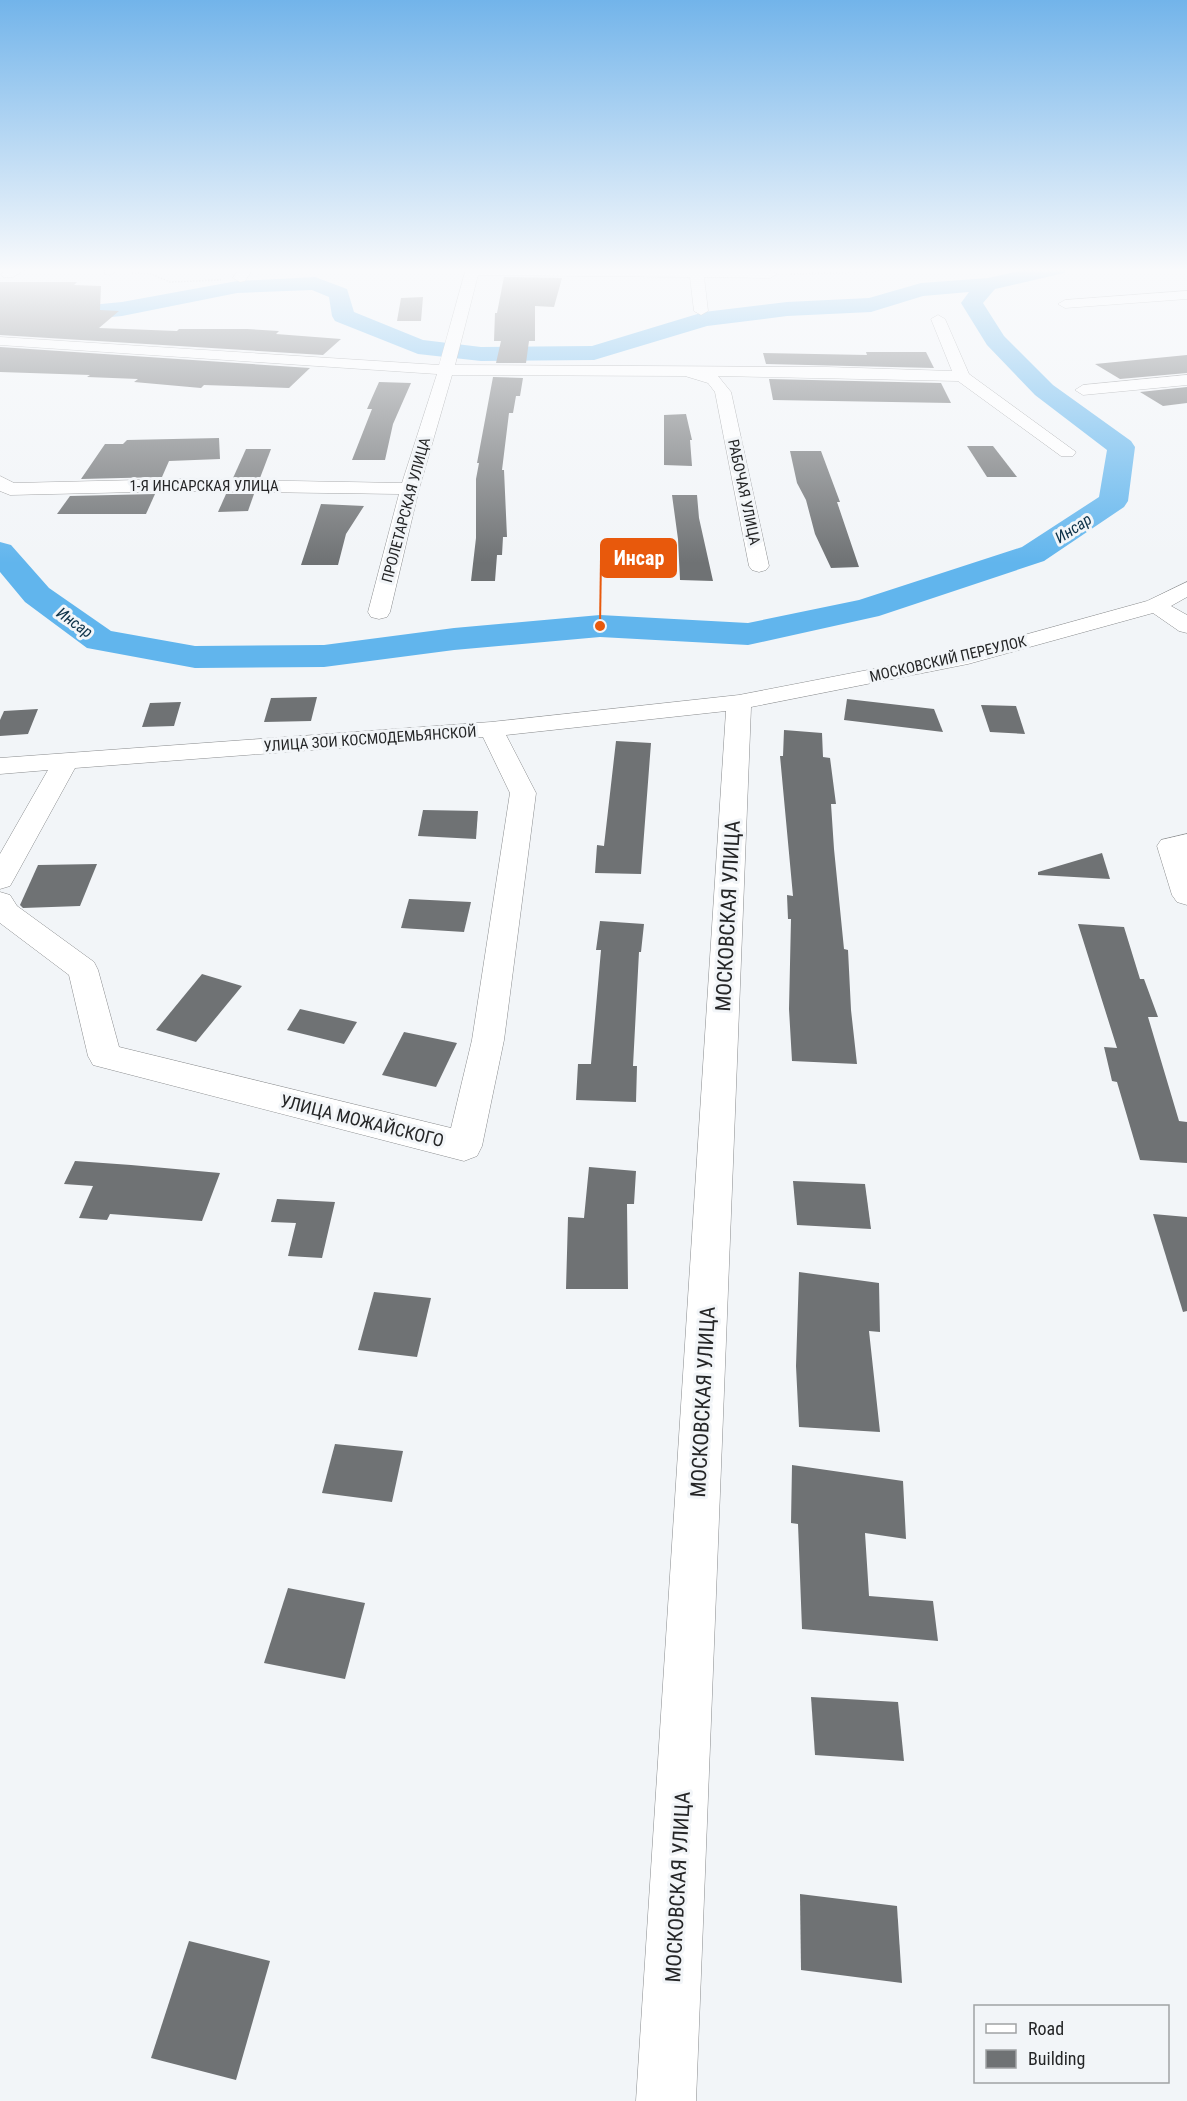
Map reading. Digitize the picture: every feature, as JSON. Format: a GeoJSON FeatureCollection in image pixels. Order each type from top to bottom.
{"type":"FeatureCollection","features":[{"type":"Feature","properties":{"kind":"street","name":"ПРОЛЕТАРСКАЯ УЛИЦА"},"geometry":{"type":"LineString","coordinates":[[379,612],[410,489],[447,367]]}},
{"type":"Feature","properties":{"kind":"street"},"geometry":{"type":"LineString","coordinates":[[618,367],[684,371],[962,376]]}},
{"type":"Feature","properties":{"kind":"street"},"geometry":{"type":"LineString","coordinates":[[958,367],[962,376],[1067,452]]}},
{"type":"Feature","properties":{"kind":"street","name":"РАБОЧАЯ УЛИЦА"},"geometry":{"type":"LineString","coordinates":[[684,371],[714,380],[723,392],[759,566]]}},
{"type":"Feature","properties":{"kind":"street"},"geometry":{"type":"LineString","coordinates":[[1083,390],[1187,380]]}},
{"type":"Feature","properties":{"kind":"street","name":"1-Я ИНСАРСКАЯ УЛИЦА"},"geometry":{"type":"LineString","coordinates":[[0,482],[10,489],[180,485],[410,489]]}},
{"type":"Feature","properties":{"kind":"street","name":"МОСКОВСКИЙ ПЕРЕУЛОК"},"geometry":{"type":"LineString","coordinates":[[740,702],[968,657],[1155,606],[1187,588]]}},
{"type":"Feature","properties":{"kind":"street"},"geometry":{"type":"LineString","coordinates":[[1155,606],[1173,615],[1187,626]]}},
{"type":"Feature","properties":{"kind":"street","name":"УЛИЦА ЗОИ КОСМОДЕМЬЯНСКОЙ"},"geometry":{"type":"LineString","coordinates":[[0,766],[491,729],[740,702]]}},
{"type":"Feature","properties":{"kind":"street","name":"МОСКОВСКАЯ УЛИЦА"},"geometry":{"type":"LineString","coordinates":[[666,2101],[740,702]]}},
{"type":"Feature","properties":{"kind":"street","name":"УЛИЦА МОЖАЙСКОГО"},"geometry":{"type":"LineString","coordinates":[[0,902],[7,913],[83,970],[105,1056],[464,1146],[488,1040],[523,793],[491,729]]}},
{"type":"Feature","properties":{"kind":"street"},"geometry":{"type":"LineString","coordinates":[[0,879],[65,762]]}},
{"type":"Feature","properties":{"kind":"street"},"geometry":{"type":"LineString","coordinates":[[1187,843],[1171,846],[1187,895]]}},
{"type":"Feature","properties":{"kind":"building"},"geometry":{"type":"Polygon","coordinates":[[[0,367],[310,368],[289,388],[204,385],[201,388],[134,382],[138,379],[87,377],[90,375],[0,372],[0,367]]]}},
{"type":"Feature","properties":{"kind":"building"},"geometry":{"type":"Polygon","coordinates":[[[1100,367],[1187,367],[1187,373],[1120,379],[1100,367]]]}},
{"type":"Feature","properties":{"kind":"building"},"geometry":{"type":"Polygon","coordinates":[[[493,377],[523,378],[520,396],[516,396],[513,413],[509,413],[502,470],[504,470],[507,537],[503,537],[502,555],[497,555],[495,581],[471,581],[476,538],[476,479],[479,463],[477,463],[493,377]]]}},
{"type":"Feature","properties":{"kind":"building"},"geometry":{"type":"Polygon","coordinates":[[[769,379],[941,383],[951,403],[773,400],[769,379]]]}},
{"type":"Feature","properties":{"kind":"building"},"geometry":{"type":"Polygon","coordinates":[[[379,382],[411,383],[393,424],[385,460],[352,460],[372,409],[367,409],[379,382]]]}},
{"type":"Feature","properties":{"kind":"building"},"geometry":{"type":"Polygon","coordinates":[[[1187,387],[1187,403],[1163,406],[1140,392],[1187,387]]]}},
{"type":"Feature","properties":{"kind":"building"},"geometry":{"type":"Polygon","coordinates":[[[686,414],[692,440],[690,440],[692,466],[664,465],[664,415],[686,414]]]}},
{"type":"Feature","properties":{"kind":"building"},"geometry":{"type":"Polygon","coordinates":[[[219,438],[220,459],[169,461],[162,477],[81,479],[105,444],[123,444],[127,440],[219,438]]]}},
{"type":"Feature","properties":{"kind":"building"},"geometry":{"type":"Polygon","coordinates":[[[967,446],[993,446],[1017,477],[987,477],[967,446]]]}},
{"type":"Feature","properties":{"kind":"building"},"geometry":{"type":"Polygon","coordinates":[[[246,449],[271,449],[260,478],[233,478],[246,449]]]}},
{"type":"Feature","properties":{"kind":"building"},"geometry":{"type":"Polygon","coordinates":[[[790,451],[821,451],[840,502],[837,502],[859,567],[831,568],[815,534],[806,500],[797,483],[790,451]]]}},
{"type":"Feature","properties":{"kind":"building"},"geometry":{"type":"Polygon","coordinates":[[[155,494],[146,514],[57,514],[70,496],[155,494]]]}},
{"type":"Feature","properties":{"kind":"building"},"geometry":{"type":"Polygon","coordinates":[[[226,494],[254,494],[248,511],[218,512],[226,494]]]}},
{"type":"Feature","properties":{"kind":"building"},"geometry":{"type":"Polygon","coordinates":[[[672,495],[697,495],[699,518],[713,581],[680,580],[678,539],[672,495]]]}},
{"type":"Feature","properties":{"kind":"building"},"geometry":{"type":"Polygon","coordinates":[[[321,504],[364,506],[346,534],[338,565],[301,565],[321,504]]]}},
{"type":"Feature","properties":{"kind":"building"},"geometry":{"type":"Polygon","coordinates":[[[317,697],[311,721],[264,722],[271,698],[317,697]]]}},
{"type":"Feature","properties":{"kind":"building"},"geometry":{"type":"Polygon","coordinates":[[[847,699],[934,709],[943,732],[844,720],[847,699]]]}},
{"type":"Feature","properties":{"kind":"building"},"geometry":{"type":"Polygon","coordinates":[[[181,702],[174,726],[142,727],[150,703],[181,702]]]}},
{"type":"Feature","properties":{"kind":"building"},"geometry":{"type":"Polygon","coordinates":[[[981,705],[1016,706],[1025,734],[990,732],[981,705]]]}},
{"type":"Feature","properties":{"kind":"building"},"geometry":{"type":"Polygon","coordinates":[[[38,709],[28,734],[0,736],[0,720],[4,711],[38,709]]]}},
{"type":"Feature","properties":{"kind":"building"},"geometry":{"type":"Polygon","coordinates":[[[784,730],[822,733],[823,757],[830,758],[836,804],[831,804],[834,849],[844,949],[848,950],[857,1064],[792,1061],[789,1009],[791,919],[788,919],[787,895],[793,896],[780,756],[783,756],[784,730]]]}},
{"type":"Feature","properties":{"kind":"building"},"geometry":{"type":"Polygon","coordinates":[[[616,741],[651,743],[641,874],[595,873],[597,845],[604,846],[616,741]]]}},
{"type":"Feature","properties":{"kind":"building"},"geometry":{"type":"Polygon","coordinates":[[[423,810],[478,811],[476,839],[418,836],[423,810]]]}},
{"type":"Feature","properties":{"kind":"building"},"geometry":{"type":"Polygon","coordinates":[[[1102,853],[1110,879],[1038,875],[1038,872],[1102,853]]]}},
{"type":"Feature","properties":{"kind":"building"},"geometry":{"type":"Polygon","coordinates":[[[97,864],[80,906],[23,908],[20,905],[38,865],[97,864]]]}},
{"type":"Feature","properties":{"kind":"building"},"geometry":{"type":"Polygon","coordinates":[[[409,899],[471,902],[464,932],[401,928],[409,899]]]}},
{"type":"Feature","properties":{"kind":"building"},"geometry":{"type":"Polygon","coordinates":[[[600,921],[644,924],[641,952],[639,952],[633,1066],[637,1066],[636,1102],[576,1100],[578,1064],[591,1064],[601,950],[596,950],[600,921]]]}},
{"type":"Feature","properties":{"kind":"building"},"geometry":{"type":"Polygon","coordinates":[[[1078,924],[1124,927],[1140,979],[1144,979],[1158,1017],[1148,1017],[1179,1121],[1187,1122],[1187,1163],[1140,1160],[1117,1082],[1112,1081],[1104,1047],[1117,1048],[1078,924]]]}},
{"type":"Feature","properties":{"kind":"building"},"geometry":{"type":"Polygon","coordinates":[[[202,974],[242,986],[196,1042],[156,1030],[202,974]]]}},
{"type":"Feature","properties":{"kind":"building"},"geometry":{"type":"Polygon","coordinates":[[[300,1009],[357,1022],[344,1044],[287,1030],[300,1009]]]}},
{"type":"Feature","properties":{"kind":"building"},"geometry":{"type":"Polygon","coordinates":[[[404,1032],[457,1043],[436,1087],[382,1075],[404,1032]]]}},
{"type":"Feature","properties":{"kind":"building"},"geometry":{"type":"Polygon","coordinates":[[[75,1161],[220,1173],[202,1221],[110,1214],[107,1220],[79,1218],[93,1186],[64,1184],[75,1161]]]}},
{"type":"Feature","properties":{"kind":"building"},"geometry":{"type":"Polygon","coordinates":[[[589,1167],[636,1171],[634,1204],[627,1204],[628,1289],[566,1289],[568,1217],[584,1218],[589,1167]]]}},
{"type":"Feature","properties":{"kind":"building"},"geometry":{"type":"Polygon","coordinates":[[[793,1181],[865,1184],[871,1229],[797,1225],[793,1181]]]}},
{"type":"Feature","properties":{"kind":"building"},"geometry":{"type":"Polygon","coordinates":[[[277,1199],[335,1202],[322,1258],[288,1256],[296,1223],[271,1222],[277,1199]]]}},
{"type":"Feature","properties":{"kind":"building"},"geometry":{"type":"Polygon","coordinates":[[[1153,1214],[1187,1217],[1187,1311],[1183,1312],[1153,1214]]]}},
{"type":"Feature","properties":{"kind":"building"},"geometry":{"type":"Polygon","coordinates":[[[799,1272],[879,1283],[880,1332],[869,1331],[880,1432],[799,1427],[796,1366],[799,1272]]]}},
{"type":"Feature","properties":{"kind":"building"},"geometry":{"type":"Polygon","coordinates":[[[374,1292],[431,1298],[417,1357],[358,1350],[374,1292]]]}},
{"type":"Feature","properties":{"kind":"building"},"geometry":{"type":"Polygon","coordinates":[[[335,1444],[403,1451],[392,1502],[322,1493],[335,1444]]]}},
{"type":"Feature","properties":{"kind":"building"},"geometry":{"type":"Polygon","coordinates":[[[792,1465],[903,1481],[906,1539],[865,1533],[869,1596],[933,1601],[938,1641],[802,1629],[798,1524],[791,1523],[792,1465]]]}},
{"type":"Feature","properties":{"kind":"building"},"geometry":{"type":"Polygon","coordinates":[[[288,1588],[365,1603],[345,1679],[264,1663],[288,1588]]]}},
{"type":"Feature","properties":{"kind":"building"},"geometry":{"type":"Polygon","coordinates":[[[811,1697],[898,1702],[904,1761],[815,1755],[811,1697]]]}},
{"type":"Feature","properties":{"kind":"building"},"geometry":{"type":"Polygon","coordinates":[[[800,1894],[897,1906],[902,1983],[801,1970],[800,1894]]]}},
{"type":"Feature","properties":{"kind":"building"},"geometry":{"type":"Polygon","coordinates":[[[189,1941],[270,1961],[236,2080],[151,2058],[189,1941]]]}},
{"type":"Feature","properties":{"kind":"waterway","name":"Инсар"},"geometry":{"type":"LineString","coordinates":[[0,552],[37,595],[100,640],[195,657],[324,656],[454,639],[600,626],[748,634],[867,609],[1033,554],[1113,501],[1121,447],[1044,390],[1022,367]]}},
{"type":"Feature","properties":{"kind":"place","name":"Инсар"},"geometry":{"type":"Point","coordinates":[600,626]}}]}
